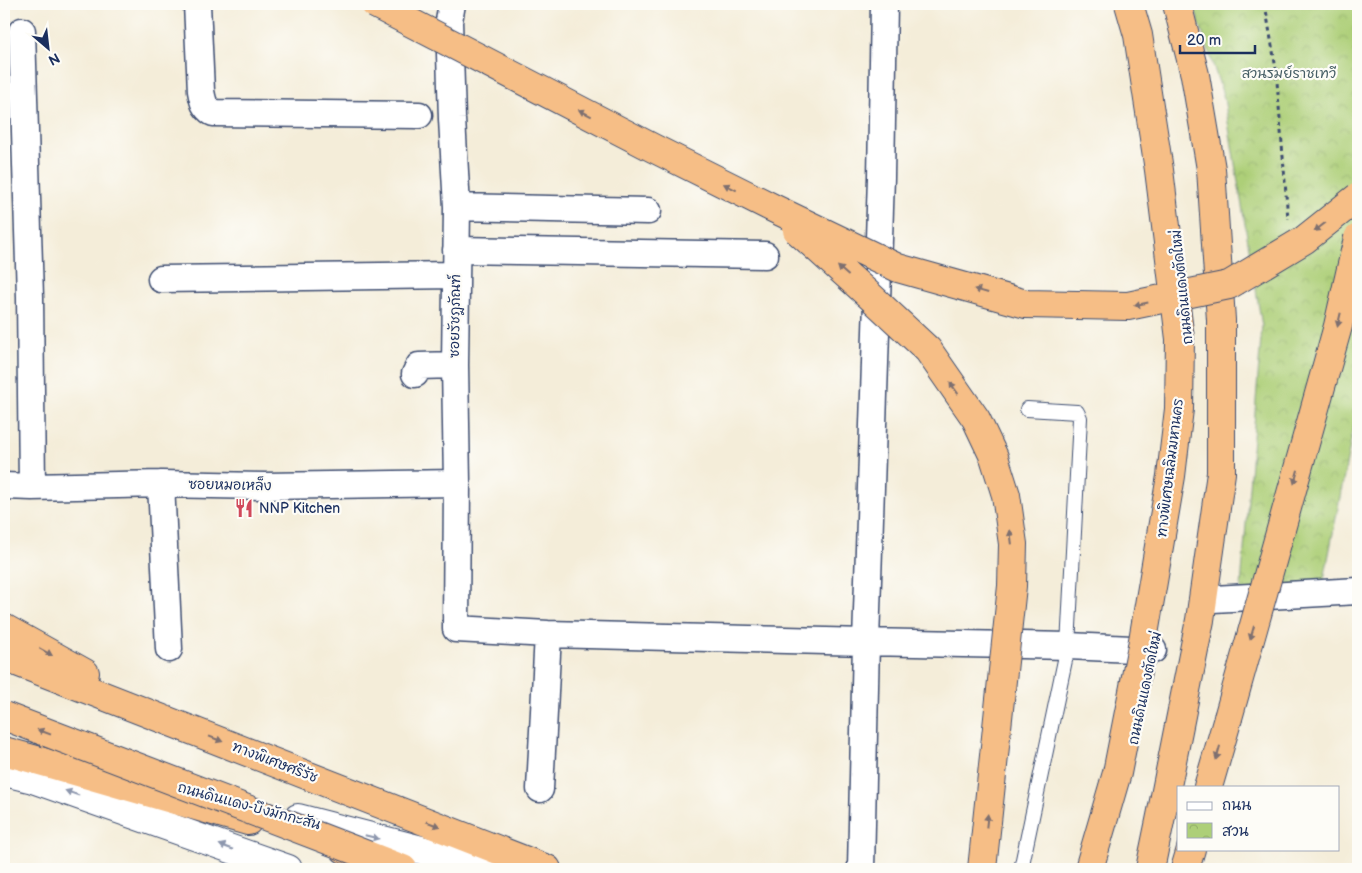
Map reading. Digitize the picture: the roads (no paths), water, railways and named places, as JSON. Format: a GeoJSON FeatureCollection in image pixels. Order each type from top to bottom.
{"type":"FeatureCollection","features":[{"type":"Feature","properties":{"kind":"highway"},"geometry":{"type":"LineString","coordinates":[[375,4],[653,148],[898,268],[1026,304],[1128,306],[1229,285],[1304,240],[1358,197]]}},
{"type":"Feature","properties":{"kind":"highway","name":"ทางพิเศษเฉลิมมหานคร"},"geometry":{"type":"LineString","coordinates":[[1089,869],[1117,773],[1142,646],[1171,476],[1179,409],[1180,339],[1161,180],[1138,35],[1129,4]]}},
{"type":"Feature","properties":{"kind":"highway"},"geometry":{"type":"LineString","coordinates":[[1150,869],[1200,620],[1221,473],[1221,320],[1211,169],[1194,76],[1177,4]]}},
{"type":"Feature","properties":{"kind":"highway"},"geometry":{"type":"LineString","coordinates":[[773,208],[928,350],[976,419],[994,457],[1006,495],[1013,544],[1012,586],[982,869]]}},
{"type":"Feature","properties":{"kind":"highway"},"geometry":{"type":"LineString","coordinates":[[1208,786],[1338,326],[1358,238]]}},
{"type":"Feature","properties":{"kind":"highway"},"geometry":{"type":"LineString","coordinates":[[4,628],[171,721]]}},
{"type":"Feature","properties":{"kind":"highway","name":"ทางพิเศษศรีรัช"},"geometry":{"type":"LineString","coordinates":[[4,657],[547,869]]}},
{"type":"Feature","properties":{"kind":"highway"},"geometry":{"type":"LineString","coordinates":[[4,716],[402,869]]}},
{"type":"Feature","properties":{"kind":"highway"},"geometry":{"type":"LineString","coordinates":[[4,751],[367,856]]}},
{"type":"Feature","properties":{"kind":"highway"},"geometry":{"type":"LineString","coordinates":[[1185,869],[1191,850]]}},
{"type":"Feature","properties":{"kind":"street"},"geometry":{"type":"LineString","coordinates":[[198,4],[202,100],[206,108],[213,113],[419,115]]}},
{"type":"Feature","properties":{"kind":"street","name":"ซอยรัชฎภัณฑ์"},"geometry":{"type":"LineString","coordinates":[[452,4],[449,21],[457,207],[455,365],[456,629],[548,634]]}},
{"type":"Feature","properties":{"kind":"street"},"geometry":{"type":"LineString","coordinates":[[861,869],[866,642],[881,187],[884,4]]}},
{"type":"Feature","properties":{"kind":"street","name":"ถนนดินแดงตัดใหม่"},"geometry":{"type":"LineString","coordinates":[[1101,869],[1119,805],[1153,650],[1172,547],[1189,398],[1188,320],[1169,170],[1128,24],[1120,4]]}},
{"type":"Feature","properties":{"kind":"street"},"geometry":{"type":"LineString","coordinates":[[1178,786],[1224,548],[1232,474],[1235,393],[1231,314],[1217,162],[1193,40],[1183,4]]}},
{"type":"Feature","properties":{"kind":"street"},"geometry":{"type":"LineString","coordinates":[[22,30],[30,297],[32,487]]}},
{"type":"Feature","properties":{"kind":"street"},"geometry":{"type":"LineString","coordinates":[[457,207],[648,211]]}},
{"type":"Feature","properties":{"kind":"street"},"geometry":{"type":"LineString","coordinates":[[161,279],[456,262],[765,255]]}},
{"type":"Feature","properties":{"kind":"street"},"geometry":{"type":"LineString","coordinates":[[415,374],[420,366],[455,365]]}},
{"type":"Feature","properties":{"kind":"street","name":"ซอยหมอเหล็ง"},"geometry":{"type":"LineString","coordinates":[[4,486],[161,484],[266,486],[456,483]]}},
{"type":"Feature","properties":{"kind":"street"},"geometry":{"type":"LineString","coordinates":[[161,484],[169,649]]}},
{"type":"Feature","properties":{"kind":"street"},"geometry":{"type":"LineString","coordinates":[[1214,600],[1358,591]]}},
{"type":"Feature","properties":{"kind":"street"},"geometry":{"type":"LineString","coordinates":[[540,789],[548,634],[1068,646],[1153,650]]}},
{"type":"Feature","properties":{"kind":"street","name":"ถนนดินแดง-บึงมักกะสัน"},"geometry":{"type":"LineString","coordinates":[[4,740],[495,869]]}},
{"type":"Feature","properties":{"kind":"street"},"geometry":{"type":"LineString","coordinates":[[4,772],[33,779],[288,869]]}},
{"type":"Feature","properties":{"kind":"street"},"geometry":{"type":"LineString","coordinates":[[1155,869],[1177,793]]}},
{"type":"Feature","properties":{"kind":"lane"},"geometry":{"type":"LineString","coordinates":[[1021,869],[1068,646],[1080,418],[1077,412],[1027,409]]}},
{"type":"Feature","properties":{"kind":"place","name":"NNP Kitchen"},"geometry":{"type":"Point","coordinates":[244,508]}},
{"type":"Feature","properties":{"kind":"park label","name":"สวนรมย์ราชเทวี"},"geometry":{"type":"Point","coordinates":[1289,73]}}]}
